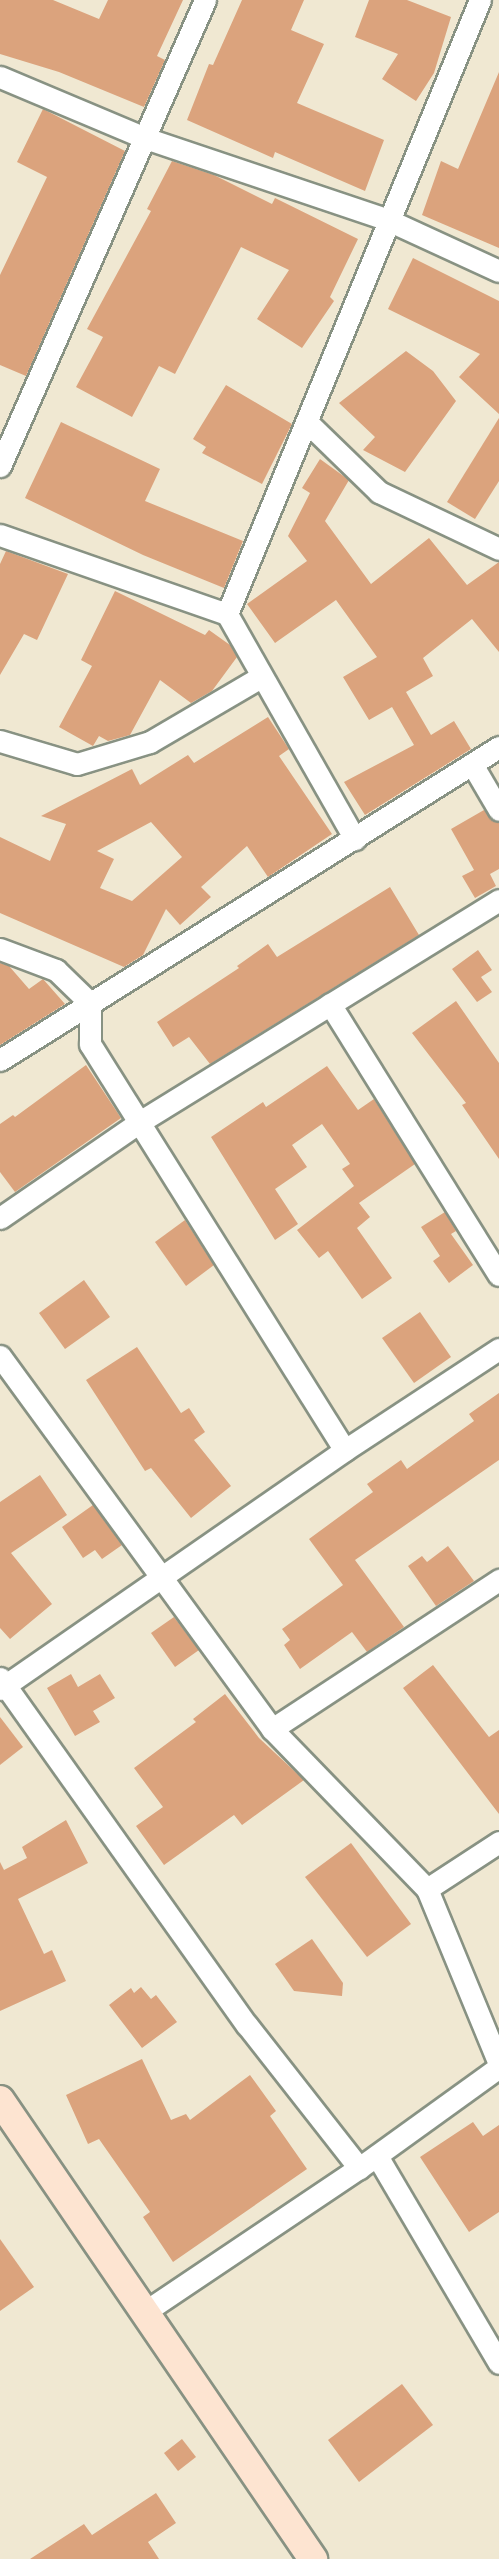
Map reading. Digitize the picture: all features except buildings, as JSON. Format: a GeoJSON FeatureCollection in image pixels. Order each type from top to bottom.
{"type":"FeatureCollection","features":[{"type":"Feature","properties":{"kind":"street"},"geometry":{"type":"LineString","coordinates":[[0,466],[205,0]]}},
{"type":"Feature","properties":{"kind":"street"},"geometry":{"type":"LineString","coordinates":[[227,614],[308,423],[388,220],[480,0]]}},
{"type":"Feature","properties":{"kind":"street"},"geometry":{"type":"LineString","coordinates":[[0,77],[145,138],[388,220],[499,271]]}},
{"type":"Feature","properties":{"kind":"street"},"geometry":{"type":"LineString","coordinates":[[308,423],[379,492],[499,549]]}},
{"type":"Feature","properties":{"kind":"street"},"geometry":{"type":"LineString","coordinates":[[0,535],[227,614],[355,839]]}},
{"type":"Feature","properties":{"kind":"street"},"geometry":{"type":"LineString","coordinates":[[0,741],[77,764],[150,742],[261,677]]}},
{"type":"Feature","properties":{"kind":"street"},"geometry":{"type":"LineString","coordinates":[[0,1060],[499,747]]}},
{"type":"Feature","properties":{"kind":"street"},"geometry":{"type":"LineString","coordinates":[[472,764],[499,810]]}},
{"type":"Feature","properties":{"kind":"street"},"geometry":{"type":"LineString","coordinates":[[0,1218],[138,1123],[499,900]]}},
{"type":"Feature","properties":{"kind":"street"},"geometry":{"type":"LineString","coordinates":[[0,949],[56,970],[90,1003],[90,1044],[345,1449]]}},
{"type":"Feature","properties":{"kind":"street"},"geometry":{"type":"LineString","coordinates":[[330,1004],[499,1275]]}},
{"type":"Feature","properties":{"kind":"street"},"geometry":{"type":"LineString","coordinates":[[359,2168],[247,2025],[2,1684],[345,1449],[499,1349]]}},
{"type":"Feature","properties":{"kind":"street"},"geometry":{"type":"LineString","coordinates":[[0,1356],[272,1729],[427,1889],[499,2066],[377,2156],[143,2313]]}},
{"type":"Feature","properties":{"kind":"street"},"geometry":{"type":"LineString","coordinates":[[272,1729],[499,1580]]}},
{"type":"Feature","properties":{"kind":"street"},"geometry":{"type":"LineString","coordinates":[[427,1889],[499,1842]]}},
{"type":"Feature","properties":{"kind":"street"},"geometry":{"type":"LineString","coordinates":[[0,2100],[143,2313],[313,2559]]}},
{"type":"Feature","properties":{"kind":"street"},"geometry":{"type":"LineString","coordinates":[[377,2156],[499,2363]]}}]}
